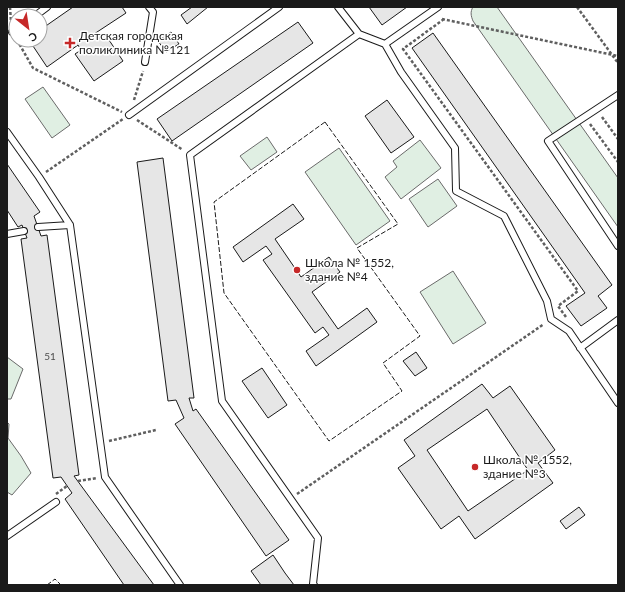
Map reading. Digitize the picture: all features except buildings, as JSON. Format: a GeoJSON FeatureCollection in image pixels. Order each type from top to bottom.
{"type":"FeatureCollection","features":[{"type":"Feature","properties":{"kind":"lane"},"geometry":{"type":"LineString","coordinates":[[145,62],[153,12],[150,7]]}},
{"type":"Feature","properties":{"kind":"lane"},"geometry":{"type":"LineString","coordinates":[[129,115],[279,7]]}},
{"type":"Feature","properties":{"kind":"lane"},"geometry":{"type":"LineString","coordinates":[[338,7],[359,34],[385,44],[401,72],[455,148],[456,191],[504,216],[547,301],[550,319],[569,331],[618,403]]}},
{"type":"Feature","properties":{"kind":"lane"},"geometry":{"type":"LineString","coordinates":[[385,44],[438,7]]}},
{"type":"Feature","properties":{"kind":"lane"},"geometry":{"type":"LineString","coordinates":[[314,585],[318,538],[222,401],[190,155],[359,34]]}},
{"type":"Feature","properties":{"kind":"lane"},"geometry":{"type":"LineString","coordinates":[[618,95],[548,141],[618,246]]}},
{"type":"Feature","properties":{"kind":"lane"},"geometry":{"type":"LineString","coordinates":[[7,132],[39,177],[70,225],[105,476],[180,585]]}},
{"type":"Feature","properties":{"kind":"lane"},"geometry":{"type":"LineString","coordinates":[[38,227],[70,225]]}},
{"type":"Feature","properties":{"kind":"lane"},"geometry":{"type":"LineString","coordinates":[[7,234],[24,231]]}},
{"type":"Feature","properties":{"kind":"lane"},"geometry":{"type":"LineString","coordinates":[[580,348],[618,320]]}},
{"type":"Feature","properties":{"kind":"lane"},"geometry":{"type":"LineString","coordinates":[[7,536],[56,502]]}},
{"type":"Feature","properties":{"kind":"path"},"geometry":{"type":"LineString","coordinates":[[577,7],[618,63]]}},
{"type":"Feature","properties":{"kind":"path"},"geometry":{"type":"LineString","coordinates":[[425,16],[618,56]]}},
{"type":"Feature","properties":{"kind":"path"},"geometry":{"type":"LineString","coordinates":[[444,19],[403,49],[578,291],[558,306],[568,318]]}},
{"type":"Feature","properties":{"kind":"path"},"geometry":{"type":"LineString","coordinates":[[22,48],[33,68],[129,115],[190,155]]}},
{"type":"Feature","properties":{"kind":"path"},"geometry":{"type":"LineString","coordinates":[[39,177],[129,115],[145,62]]}},
{"type":"Feature","properties":{"kind":"path"},"geometry":{"type":"LineString","coordinates":[[597,109],[618,139]]}},
{"type":"Feature","properties":{"kind":"path"},"geometry":{"type":"LineString","coordinates":[[585,117],[618,162]]}},
{"type":"Feature","properties":{"kind":"path"},"geometry":{"type":"LineString","coordinates":[[291,498],[550,319]]}},
{"type":"Feature","properties":{"kind":"path"},"geometry":{"type":"LineString","coordinates":[[101,443],[156,430]]}},
{"type":"Feature","properties":{"kind":"path"},"geometry":{"type":"LineString","coordinates":[[78,482],[105,476]]}},
{"type":"Feature","properties":{"kind":"green space"},"geometry":{"type":"Polygon","coordinates":[[[473,7],[497,7],[618,178],[618,227],[473,21],[471,11],[473,7]]]}},
{"type":"Feature","properties":{"kind":"green space"},"geometry":{"type":"Polygon","coordinates":[[[43,87],[70,125],[52,138],[25,99],[43,87]]]}},
{"type":"Feature","properties":{"kind":"green space"},"geometry":{"type":"Polygon","coordinates":[[[267,137],[277,152],[251,170],[240,156],[267,137]]]}},
{"type":"Feature","properties":{"kind":"green space"},"geometry":{"type":"Polygon","coordinates":[[[420,140],[441,168],[401,199],[385,177],[397,167],[393,161],[420,140]]]}},
{"type":"Feature","properties":{"kind":"green space"},"geometry":{"type":"Polygon","coordinates":[[[339,148],[390,221],[356,245],[305,172],[339,148]]]}},
{"type":"Feature","properties":{"kind":"green space"},"geometry":{"type":"Polygon","coordinates":[[[438,179],[457,206],[428,227],[409,199],[438,179]]]}},
{"type":"Feature","properties":{"kind":"green space"},"geometry":{"type":"Polygon","coordinates":[[[453,271],[486,323],[453,344],[420,292],[453,271]]]}},
{"type":"Feature","properties":{"kind":"green space"},"geometry":{"type":"Polygon","coordinates":[[[7,357],[23,369],[11,399],[7,399],[7,357]]]}},
{"type":"Feature","properties":{"kind":"green space"},"geometry":{"type":"Polygon","coordinates":[[[7,422],[9,424],[8,438],[31,473],[12,495],[7,492],[7,422]]]}},
{"type":"Feature","properties":{"kind":"fence"},"geometry":{"type":"LineString","coordinates":[[325,122],[398,224],[357,248],[420,336],[383,363],[402,391],[329,441],[224,293],[214,202],[325,122]]}},
{"type":"Feature","properties":{"kind":"fence"},"geometry":{"type":"LineString","coordinates":[[47,585],[55,579],[61,585]]}},
{"type":"Feature","properties":{"kind":"place","name":"Детская городская поликлиника №121"},"geometry":{"type":"Point","coordinates":[70,43]}},
{"type":"Feature","properties":{"kind":"place","name":"Школа № 1552, здание №4"},"geometry":{"type":"Point","coordinates":[297,270]}},
{"type":"Feature","properties":{"kind":"place","name":"Школа № 1552, здание №3"},"geometry":{"type":"Point","coordinates":[475,467]}}]}
